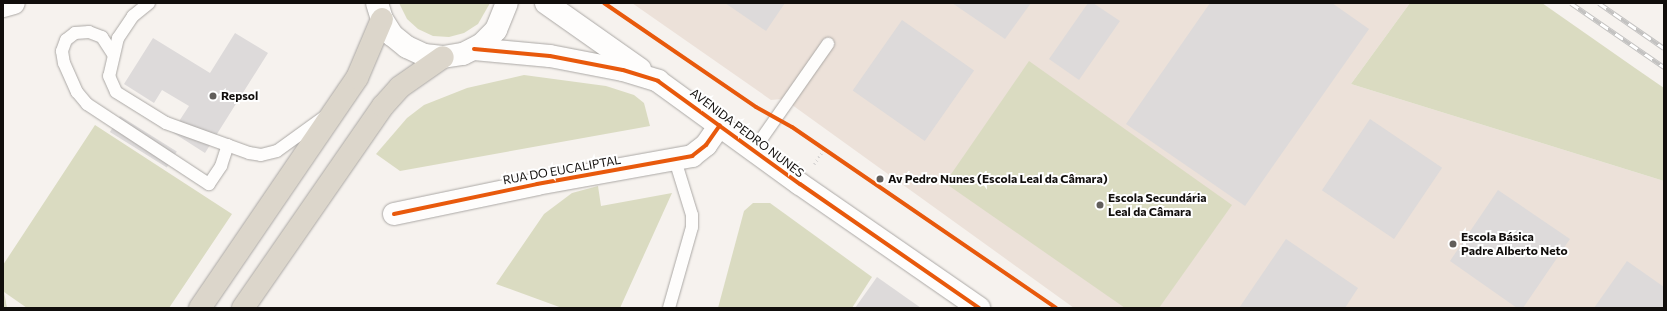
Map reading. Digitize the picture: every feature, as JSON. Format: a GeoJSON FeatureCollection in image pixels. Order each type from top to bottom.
{"type":"FeatureCollection","features":[{"type":"Feature","properties":{"kind":"highway"},"geometry":{"type":"LineString","coordinates":[[200,308],[357,78],[379,11]]}},
{"type":"Feature","properties":{"kind":"highway"},"geometry":{"type":"LineString","coordinates":[[244,308],[383,106],[400,87],[442,57]]}},
{"type":"Feature","properties":{"kind":"street"},"geometry":{"type":"LineString","coordinates":[[3,6],[14,3]]}},
{"type":"Feature","properties":{"kind":"street"},"geometry":{"type":"LineString","coordinates":[[379,11],[392,35],[406,47],[424,55],[442,57],[463,54],[474,49],[496,30],[507,3]]}},
{"type":"Feature","properties":{"kind":"street"},"geometry":{"type":"LineString","coordinates":[[546,3],[658,81]]}},
{"type":"Feature","properties":{"kind":"street","name":"AVENIDA PEDRO NUNES"},"geometry":{"type":"LineString","coordinates":[[474,49],[550,56],[623,70],[658,81],[720,125],[753,151],[979,308]]}},
{"type":"Feature","properties":{"kind":"street","name":"RUA DO EUCALIPTAL"},"geometry":{"type":"LineString","coordinates":[[394,214],[537,184],[675,160],[700,151],[720,125]]}},
{"type":"Feature","properties":{"kind":"lane"},"geometry":{"type":"LineString","coordinates":[[149,3],[125,26],[113,54],[109,76],[116,92],[166,123],[261,155],[277,151],[338,107]]}},
{"type":"Feature","properties":{"kind":"lane"},"geometry":{"type":"LineString","coordinates":[[113,54],[102,37],[89,32],[75,33],[66,40],[62,51],[64,63],[77,92],[87,104],[209,184],[221,166],[228,145]]}},
{"type":"Feature","properties":{"kind":"lane"},"geometry":{"type":"LineString","coordinates":[[753,151],[828,44]]}},
{"type":"Feature","properties":{"kind":"lane"},"geometry":{"type":"LineString","coordinates":[[670,308],[692,227],[692,215],[675,160]]}},
{"type":"Feature","properties":{"kind":"path"},"geometry":{"type":"LineString","coordinates":[[818,145],[830,154]]}},
{"type":"Feature","properties":{"kind":"shaded area","name":"Escola Secundária Leal da Câmara"},"geometry":{"type":"Polygon","coordinates":[[[632,3],[1410,3],[1351,84],[1664,181],[1664,308],[1074,308],[788,102],[782,99],[771,100],[632,3]]]}},
{"type":"Feature","properties":{"kind":"green space"},"geometry":{"type":"Polygon","coordinates":[[[399,3],[490,3],[478,24],[464,33],[449,37],[433,36],[418,29],[407,19],[399,3]]]}},
{"type":"Feature","properties":{"kind":"green space"},"geometry":{"type":"Polygon","coordinates":[[[1410,3],[1542,3],[1664,88],[1664,181],[1351,84],[1410,3]]]}},
{"type":"Feature","properties":{"kind":"green space"},"geometry":{"type":"Polygon","coordinates":[[[1029,61],[1232,205],[1159,308],[1125,308],[945,183],[1029,61]]]}},
{"type":"Feature","properties":{"kind":"green space"},"geometry":{"type":"Polygon","coordinates":[[[524,75],[606,86],[634,95],[644,103],[650,126],[400,171],[376,154],[407,118],[424,105],[467,88],[524,75]]]}},
{"type":"Feature","properties":{"kind":"green space"},"geometry":{"type":"Polygon","coordinates":[[[95,125],[232,214],[169,308],[27,308],[4,292],[7,308],[3,308],[3,265],[95,125]]]}},
{"type":"Feature","properties":{"kind":"green space"},"geometry":{"type":"Polygon","coordinates":[[[598,186],[601,206],[672,193],[620,308],[562,308],[496,284],[544,214],[572,193],[598,186]]]}},
{"type":"Feature","properties":{"kind":"green space"},"geometry":{"type":"Polygon","coordinates":[[[753,203],[770,203],[872,277],[852,308],[718,308],[744,211],[753,203]]]}},
{"type":"Feature","properties":{"kind":"building"},"geometry":{"type":"Polygon","coordinates":[[[725,3],[785,3],[766,31],[725,3]]]}},
{"type":"Feature","properties":{"kind":"building"},"geometry":{"type":"Polygon","coordinates":[[[952,3],[1031,3],[1005,39],[952,3]]]}},
{"type":"Feature","properties":{"kind":"building"},"geometry":{"type":"Polygon","coordinates":[[[1088,3],[1093,3],[1120,21],[1079,80],[1049,59],[1088,3]]]}},
{"type":"Feature","properties":{"kind":"building"},"geometry":{"type":"Polygon","coordinates":[[[1210,3],[1332,3],[1369,29],[1245,206],[1126,124],[1210,3]]]}},
{"type":"Feature","properties":{"kind":"building"},"geometry":{"type":"Polygon","coordinates":[[[902,20],[974,70],[925,141],[853,90],[902,20]]]}},
{"type":"Feature","properties":{"kind":"building"},"geometry":{"type":"Polygon","coordinates":[[[235,33],[268,53],[205,153],[172,132],[189,106],[162,90],[154,103],[124,84],[153,38],[210,73],[235,33]]]}},
{"type":"Feature","properties":{"kind":"building"},"geometry":{"type":"Polygon","coordinates":[[[120,116],[177,152],[167,168],[110,132],[120,116]]]}},
{"type":"Feature","properties":{"kind":"building"},"geometry":{"type":"Polygon","coordinates":[[[1370,119],[1442,168],[1394,239],[1322,190],[1370,119]]]}},
{"type":"Feature","properties":{"kind":"building"},"geometry":{"type":"Polygon","coordinates":[[[1498,190],[1570,239],[1523,308],[1517,308],[1450,261],[1498,190]]]}},
{"type":"Feature","properties":{"kind":"building"},"geometry":{"type":"Polygon","coordinates":[[[1286,239],[1358,288],[1345,308],[1239,308],[1286,239]]]}},
{"type":"Feature","properties":{"kind":"building"},"geometry":{"type":"Polygon","coordinates":[[[1627,261],[1664,287],[1664,308],[1594,308],[1627,261]]]}},
{"type":"Feature","properties":{"kind":"building"},"geometry":{"type":"Polygon","coordinates":[[[877,277],[921,308],[855,308],[877,277]]]}},
{"type":"Feature","properties":{"kind":"railway"},"geometry":{"type":"LineString","coordinates":[[1571,3],[1664,67]]}},
{"type":"Feature","properties":{"kind":"railway"},"geometry":{"type":"LineString","coordinates":[[1599,3],[1664,48]]}},
{"type":"Feature","properties":{"kind":"cycle path"},"geometry":{"type":"LineString","coordinates":[[604,3],[756,107],[792,127],[1056,308]]}},
{"type":"Feature","properties":{"kind":"cycle path"},"geometry":{"type":"LineString","coordinates":[[474,49],[550,56],[623,70],[658,81],[800,184],[979,308]]}},
{"type":"Feature","properties":{"kind":"cycle path"},"geometry":{"type":"LineString","coordinates":[[394,214],[537,184],[692,156],[706,145],[720,125]]}},
{"type":"Feature","properties":{"kind":"place","name":"Repsol"},"geometry":{"type":"Point","coordinates":[213,96]}},
{"type":"Feature","properties":{"kind":"place","name":"Av Pedro Nunes (Escola Leal da Câmara)"},"geometry":{"type":"Point","coordinates":[880,179]}},
{"type":"Feature","properties":{"kind":"place","name":"Escola Secundária Leal da Câmara"},"geometry":{"type":"Point","coordinates":[1100,205]}},
{"type":"Feature","properties":{"kind":"place","name":"Escola Básica Padre Alberto Neto"},"geometry":{"type":"Point","coordinates":[1453,244]}}]}
